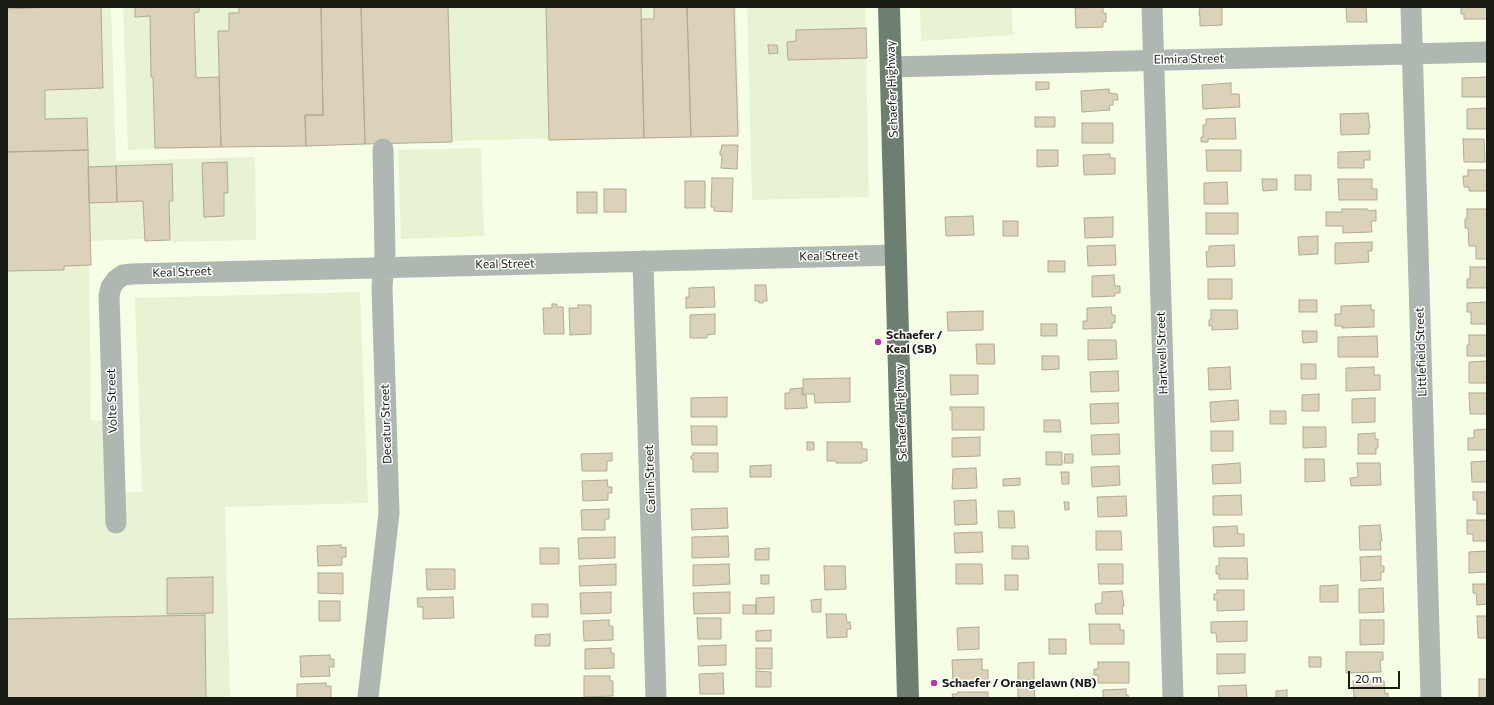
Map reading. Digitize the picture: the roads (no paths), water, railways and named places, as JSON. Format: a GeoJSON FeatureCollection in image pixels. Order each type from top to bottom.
{"type":"FeatureCollection","features":[{"type":"Feature","properties":{"kind":"main road","name":"Schaefer Highway"},"geometry":{"type":"LineString","coordinates":[[889,7],[908,698]]}},
{"type":"Feature","properties":{"kind":"street","name":"Hartwell Street"},"geometry":{"type":"LineString","coordinates":[[1152,7],[1173,698]]}},
{"type":"Feature","properties":{"kind":"street","name":"Littlefield Street"},"geometry":{"type":"LineString","coordinates":[[1412,7],[1431,698]]}},
{"type":"Feature","properties":{"kind":"street","name":"Elmira Street"},"geometry":{"type":"LineString","coordinates":[[891,67],[1487,52]]}},
{"type":"Feature","properties":{"kind":"street","name":"Decatur Street"},"geometry":{"type":"LineString","coordinates":[[368,698],[389,512],[382,287],[385,254],[384,149]]}},
{"type":"Feature","properties":{"kind":"street","name":"Keal Street"},"geometry":{"type":"LineString","coordinates":[[116,280],[123,276],[132,274],[896,255]]}},
{"type":"Feature","properties":{"kind":"street","name":"Carlin Street"},"geometry":{"type":"LineString","coordinates":[[643,261],[656,698]]}},
{"type":"Feature","properties":{"kind":"street","name":"Volte Street"},"geometry":{"type":"LineString","coordinates":[[116,280],[111,287],[109,296],[116,524]]}},
{"type":"Feature","properties":{"kind":"place","name":"Schaefer / Keal (SB)"},"geometry":{"type":"Point","coordinates":[878,342]}},
{"type":"Feature","properties":{"kind":"place","name":"Schaefer / Orangelawn (NB)"},"geometry":{"type":"Point","coordinates":[934,683]}}]}
